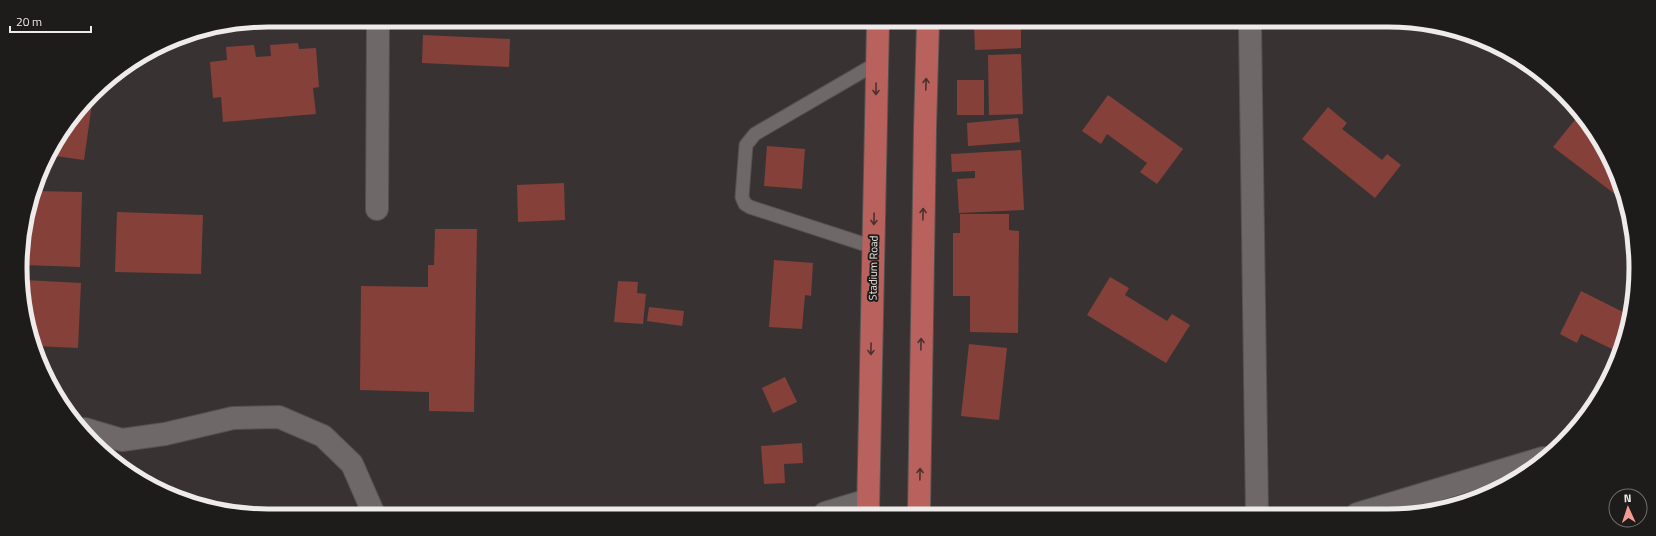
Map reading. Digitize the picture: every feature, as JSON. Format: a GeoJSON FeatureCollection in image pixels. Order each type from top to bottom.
{"type":"FeatureCollection","features":[{"type":"Feature","properties":{"kind":"main road","name":"Stadium Road"},"geometry":{"type":"LineString","coordinates":[[868,506],[878,27]]}},
{"type":"Feature","properties":{"kind":"main road"},"geometry":{"type":"LineString","coordinates":[[919,509],[928,27]]}},
{"type":"Feature","properties":{"kind":"street"},"geometry":{"type":"LineString","coordinates":[[377,209],[378,27]]}},
{"type":"Feature","properties":{"kind":"street"},"geometry":{"type":"LineString","coordinates":[[1250,27],[1257,509]]}},
{"type":"Feature","properties":{"kind":"street"},"geometry":{"type":"LineString","coordinates":[[91,431],[122,440],[165,434],[233,418],[279,417],[323,436],[352,464],[372,509]]}},
{"type":"Feature","properties":{"kind":"street"},"geometry":{"type":"LineString","coordinates":[[1374,509],[1531,461]]}},
{"type":"Feature","properties":{"kind":"street"},"geometry":{"type":"LineString","coordinates":[[846,509],[868,506]]}},
{"type":"Feature","properties":{"kind":"lane"},"geometry":{"type":"LineString","coordinates":[[873,247],[750,207],[745,204],[742,197],[746,145],[755,134],[877,63]]}},
{"type":"Feature","properties":{"kind":"building"},"geometry":{"type":"Polygon","coordinates":[[[974,27],[1021,27],[1021,48],[975,50],[974,27]]]}},
{"type":"Feature","properties":{"kind":"building"},"geometry":{"type":"Polygon","coordinates":[[[423,35],[510,39],[509,67],[422,63],[423,35]]]}},
{"type":"Feature","properties":{"kind":"building"},"geometry":{"type":"Polygon","coordinates":[[[298,43],[299,49],[316,48],[319,87],[313,88],[316,114],[223,122],[221,97],[213,98],[210,62],[227,60],[226,47],[254,45],[256,57],[271,56],[270,45],[298,43]]]}},
{"type":"Feature","properties":{"kind":"building"},"geometry":{"type":"Polygon","coordinates":[[[1021,54],[1023,114],[989,115],[988,55],[1021,54]]]}},
{"type":"Feature","properties":{"kind":"building"},"geometry":{"type":"Polygon","coordinates":[[[957,80],[984,80],[984,115],[957,115],[957,80]]]}},
{"type":"Feature","properties":{"kind":"building"},"geometry":{"type":"Polygon","coordinates":[[[1108,95],[1183,149],[1157,184],[1140,172],[1147,163],[1107,134],[1101,144],[1082,131],[1108,95]]]}},
{"type":"Feature","properties":{"kind":"building"},"geometry":{"type":"Polygon","coordinates":[[[92,104],[84,160],[55,156],[77,121],[92,104]]]}},
{"type":"Feature","properties":{"kind":"building"},"geometry":{"type":"Polygon","coordinates":[[[1328,107],[1347,123],[1342,129],[1382,160],[1387,154],[1401,165],[1375,198],[1302,139],[1328,107]]]}},
{"type":"Feature","properties":{"kind":"building"},"geometry":{"type":"Polygon","coordinates":[[[1018,118],[1020,142],[968,146],[967,123],[1018,118]]]}},
{"type":"Feature","properties":{"kind":"building"},"geometry":{"type":"Polygon","coordinates":[[[1576,118],[1604,161],[1618,196],[1553,147],[1576,118]]]}},
{"type":"Feature","properties":{"kind":"building"},"geometry":{"type":"Polygon","coordinates":[[[767,146],[805,149],[802,189],[764,186],[767,146]]]}},
{"type":"Feature","properties":{"kind":"building"},"geometry":{"type":"Polygon","coordinates":[[[1021,150],[1024,210],[959,213],[957,179],[975,178],[975,171],[952,172],[951,154],[1021,150]]]}},
{"type":"Feature","properties":{"kind":"building"},"geometry":{"type":"Polygon","coordinates":[[[564,183],[565,220],[518,222],[517,185],[564,183]]]}},
{"type":"Feature","properties":{"kind":"building"},"geometry":{"type":"Polygon","coordinates":[[[40,191],[82,192],[80,267],[27,265],[29,237],[35,206],[40,191]]]}},
{"type":"Feature","properties":{"kind":"building"},"geometry":{"type":"Polygon","coordinates":[[[117,212],[203,215],[201,274],[115,272],[117,212]]]}},
{"type":"Feature","properties":{"kind":"building"},"geometry":{"type":"Polygon","coordinates":[[[960,214],[1009,214],[1009,230],[1019,231],[1018,333],[970,332],[970,296],[953,296],[953,233],[960,233],[960,214]]]}},
{"type":"Feature","properties":{"kind":"building"},"geometry":{"type":"Polygon","coordinates":[[[435,229],[477,229],[474,412],[429,411],[429,392],[360,390],[361,286],[428,287],[428,265],[434,265],[435,229]]]}},
{"type":"Feature","properties":{"kind":"building"},"geometry":{"type":"Polygon","coordinates":[[[774,260],[813,263],[811,296],[805,295],[802,329],[769,327],[774,260]]]}},
{"type":"Feature","properties":{"kind":"building"},"geometry":{"type":"Polygon","coordinates":[[[1110,277],[1129,288],[1125,295],[1167,321],[1172,314],[1190,325],[1166,363],[1087,315],[1110,277]]]}},
{"type":"Feature","properties":{"kind":"building"},"geometry":{"type":"Polygon","coordinates":[[[28,280],[81,283],[78,348],[40,346],[32,315],[28,280]]]}},
{"type":"Feature","properties":{"kind":"building"},"geometry":{"type":"Polygon","coordinates":[[[618,281],[638,282],[637,293],[646,294],[643,324],[614,322],[618,281]]]}},
{"type":"Feature","properties":{"kind":"building"},"geometry":{"type":"Polygon","coordinates":[[[1581,291],[1624,313],[1621,330],[1614,350],[1581,334],[1577,343],[1560,334],[1581,291]]]}},
{"type":"Feature","properties":{"kind":"building"},"geometry":{"type":"Polygon","coordinates":[[[649,307],[684,311],[682,326],[647,321],[649,307]]]}},
{"type":"Feature","properties":{"kind":"building"},"geometry":{"type":"Polygon","coordinates":[[[969,344],[1007,348],[999,420],[961,416],[969,344]]]}},
{"type":"Feature","properties":{"kind":"building"},"geometry":{"type":"Polygon","coordinates":[[[785,377],[797,402],[773,413],[762,388],[785,377]]]}},
{"type":"Feature","properties":{"kind":"building"},"geometry":{"type":"Polygon","coordinates":[[[802,443],[803,463],[784,464],[785,483],[764,484],[761,446],[802,443]]]}}]}
